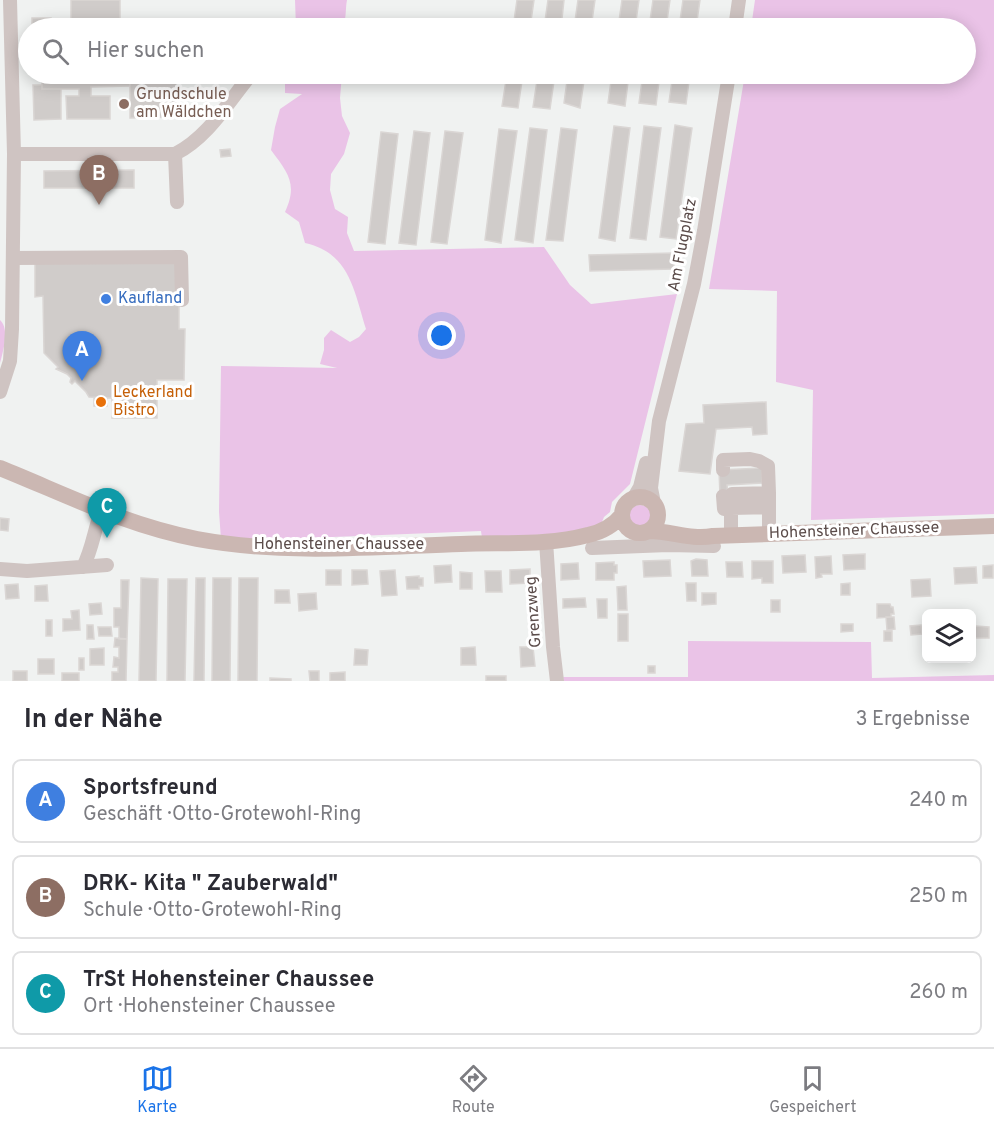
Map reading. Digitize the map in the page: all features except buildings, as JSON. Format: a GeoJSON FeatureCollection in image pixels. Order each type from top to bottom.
{"type":"FeatureCollection","features":[{"type":"Feature","properties":{"kind":"main road","name":"Hohensteiner Chaussee"},"geometry":{"type":"LineString","coordinates":[[0,468],[133,524],[197,539],[272,547],[315,548],[588,541],[621,533],[641,532],[666,532],[714,541],[731,535],[994,526]]}},
{"type":"Feature","properties":{"kind":"main road"},"geometry":{"type":"LineString","coordinates":[[644,497],[656,507],[657,523],[641,532],[624,524],[622,515],[624,507],[633,499],[644,497]]}},
{"type":"Feature","properties":{"kind":"main road","name":"Hohensteiner Chaussee"},"geometry":{"type":"LineString","coordinates":[[656,507],[668,522],[714,541]]}},
{"type":"Feature","properties":{"kind":"main road","name":"Hohensteiner Chaussee"},"geometry":{"type":"LineString","coordinates":[[546,541],[590,535],[613,525],[622,515]]}},
{"type":"Feature","properties":{"kind":"street"},"geometry":{"type":"LineString","coordinates":[[0,392],[10,362],[6,307],[14,258],[10,0]]}},
{"type":"Feature","properties":{"kind":"street"},"geometry":{"type":"LineString","coordinates":[[736,18],[739,0]]}},
{"type":"Feature","properties":{"kind":"street"},"geometry":{"type":"LineString","coordinates":[[14,154],[175,154],[190,146],[204,132],[243,84]]}},
{"type":"Feature","properties":{"kind":"street","name":"Am Flugplatz"},"geometry":{"type":"LineString","coordinates":[[633,499],[640,487],[650,444],[659,421],[694,284],[727,84]]}},
{"type":"Feature","properties":{"kind":"street"},"geometry":{"type":"LineString","coordinates":[[175,154],[177,201]]}},
{"type":"Feature","properties":{"kind":"street"},"geometry":{"type":"LineString","coordinates":[[14,258],[181,257],[182,300]]}},
{"type":"Feature","properties":{"kind":"street","name":"Am Flugplatz"},"geometry":{"type":"LineString","coordinates":[[656,507],[651,488],[659,421]]}},
{"type":"Feature","properties":{"kind":"street"},"geometry":{"type":"LineString","coordinates":[[723,470],[723,459],[759,461],[768,466],[769,534]]}},
{"type":"Feature","properties":{"kind":"street"},"geometry":{"type":"LineString","coordinates":[[723,496],[724,509],[769,500]]}},
{"type":"Feature","properties":{"kind":"street"},"geometry":{"type":"LineString","coordinates":[[731,508],[731,535]]}},
{"type":"Feature","properties":{"kind":"street"},"geometry":{"type":"LineString","coordinates":[[83,567],[91,553],[96,526],[102,512]]}},
{"type":"Feature","properties":{"kind":"street","name":"Grenzweg"},"geometry":{"type":"LineString","coordinates":[[546,541],[557,681]]}},
{"type":"Feature","properties":{"kind":"street"},"geometry":{"type":"LineString","coordinates":[[592,548],[714,541]]}},
{"type":"Feature","properties":{"kind":"street"},"geometry":{"type":"LineString","coordinates":[[0,569],[27,571],[108,565]]}},
{"type":"Feature","properties":{"kind":"shaded area"},"geometry":{"type":"Polygon","coordinates":[[[295,0],[347,0],[345,18],[296,18],[295,0]]]}},
{"type":"Feature","properties":{"kind":"shaded area"},"geometry":{"type":"Polygon","coordinates":[[[755,0],[994,0],[994,514],[811,520],[813,390],[776,382],[777,291],[709,289],[743,84],[976,84],[976,18],[752,18],[755,0]]]}},
{"type":"Feature","properties":{"kind":"shaded area"},"geometry":{"type":"Polygon","coordinates":[[[285,84],[341,84],[342,116],[350,133],[344,154],[331,174],[330,190],[335,209],[348,217],[347,233],[354,251],[544,247],[570,285],[591,304],[677,294],[630,484],[612,502],[610,512],[602,522],[589,532],[482,538],[481,531],[258,540],[221,539],[219,512],[221,366],[337,368],[320,364],[324,350],[324,338],[331,330],[350,342],[366,329],[353,288],[341,265],[332,255],[305,243],[299,222],[285,212],[291,186],[286,172],[271,150],[280,109],[302,94],[285,93],[285,84]]]}},
{"type":"Feature","properties":{"kind":"shaded area"},"geometry":{"type":"Polygon","coordinates":[[[0,320],[5,334],[0,363],[0,320]]]}},
{"type":"Feature","properties":{"kind":"shaded area"},"geometry":{"type":"Polygon","coordinates":[[[636,505],[644,505],[651,512],[651,520],[644,527],[636,527],[629,520],[629,512],[636,505]]]}},
{"type":"Feature","properties":{"kind":"shaded area"},"geometry":{"type":"Polygon","coordinates":[[[688,641],[871,642],[872,678],[994,675],[994,681],[564,681],[563,677],[688,677],[688,641]]]}},
{"type":"Feature","properties":{"kind":"place","name":"Grundschule am Wäldchen"},"geometry":{"type":"Point","coordinates":[124,104]}},
{"type":"Feature","properties":{"kind":"place","name":"DRK- Kita \" Zauberwald\""},"geometry":{"type":"Point","coordinates":[99,205]}},
{"type":"Feature","properties":{"kind":"place","name":"Kaufland"},"geometry":{"type":"Point","coordinates":[106,299]}},
{"type":"Feature","properties":{"kind":"place","name":"Sportsfreund"},"geometry":{"type":"Point","coordinates":[82,381]}},
{"type":"Feature","properties":{"kind":"place","name":"Leckerland Bistro"},"geometry":{"type":"Point","coordinates":[101,402]}},
{"type":"Feature","properties":{"kind":"place","name":"TrSt Hohensteiner Chaussee"},"geometry":{"type":"Point","coordinates":[107,538]}}]}
